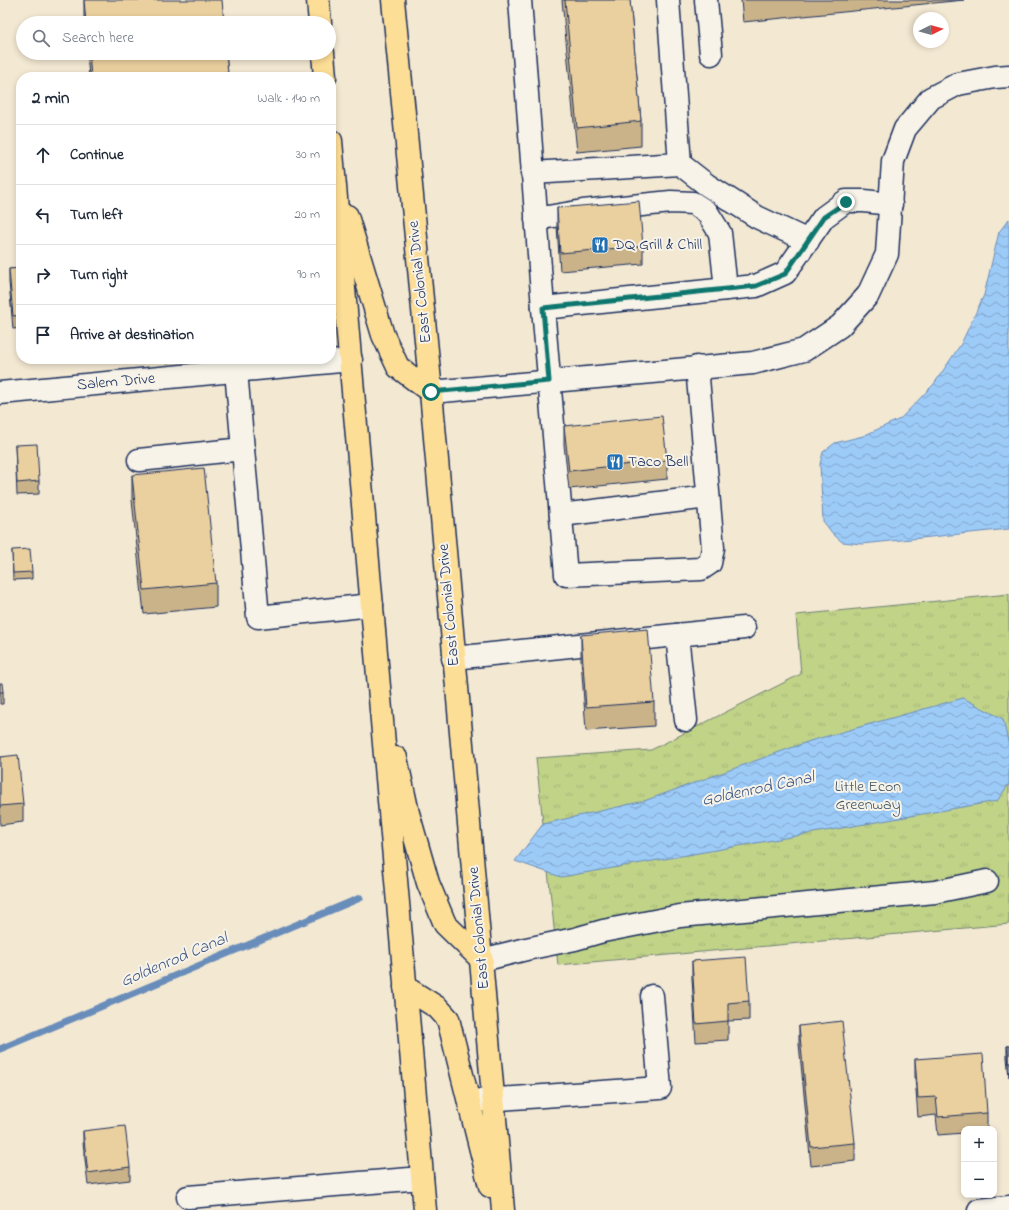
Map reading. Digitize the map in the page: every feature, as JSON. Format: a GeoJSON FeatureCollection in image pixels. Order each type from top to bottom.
{"type":"FeatureCollection","features":[{"type":"Feature","properties":{"kind":"highway"},"geometry":{"type":"LineString","coordinates":[[318,0],[319,16]]}},
{"type":"Feature","properties":{"kind":"highway","name":"East Colonial Drive"},"geometry":{"type":"LineString","coordinates":[[392,5],[431,392],[453,658],[482,960],[503,1210]]}},
{"type":"Feature","properties":{"kind":"highway"},"geometry":{"type":"LineString","coordinates":[[324,60],[325,72]]}},
{"type":"Feature","properties":{"kind":"highway"},"geometry":{"type":"LineString","coordinates":[[336,182],[383,335],[398,367],[431,392]]}},
{"type":"Feature","properties":{"kind":"highway"},"geometry":{"type":"LineString","coordinates":[[336,197],[425,1210]]}},
{"type":"Feature","properties":{"kind":"highway"},"geometry":{"type":"LineString","coordinates":[[376,661],[408,813],[428,884],[445,924],[482,960]]}},
{"type":"Feature","properties":{"kind":"highway"},"geometry":{"type":"LineString","coordinates":[[405,987],[438,1008],[448,1019],[496,1210]]}},
{"type":"Feature","properties":{"kind":"street"},"geometry":{"type":"LineString","coordinates":[[520,0],[532,174],[566,575],[701,569],[710,563],[713,548],[696,367]]}},
{"type":"Feature","properties":{"kind":"street"},"geometry":{"type":"LineString","coordinates":[[668,0],[680,164]]}},
{"type":"Feature","properties":{"kind":"street"},"geometry":{"type":"LineString","coordinates":[[706,0],[710,54]]}},
{"type":"Feature","properties":{"kind":"street"},"geometry":{"type":"LineString","coordinates":[[431,392],[753,362],[804,350],[840,326],[868,295],[887,254],[893,161],[905,129],[932,98],[958,84],[1009,76]]}},
{"type":"Feature","properties":{"kind":"street"},"geometry":{"type":"LineString","coordinates":[[532,174],[680,164],[707,185],[757,217],[808,241]]}},
{"type":"Feature","properties":{"kind":"street"},"geometry":{"type":"LineString","coordinates":[[543,308],[756,286],[785,274],[824,217],[846,202],[864,201],[891,204]]}},
{"type":"Feature","properties":{"kind":"street"},"geometry":{"type":"LineString","coordinates":[[536,219],[583,211],[671,202],[693,203],[707,212],[720,233],[726,289]]}},
{"type":"Feature","properties":{"kind":"street","name":"Salem Drive"},"geometry":{"type":"LineString","coordinates":[[336,361],[351,360]]}},
{"type":"Feature","properties":{"kind":"street","name":"Salem Drive"},"geometry":{"type":"LineString","coordinates":[[0,393],[202,366],[236,371],[309,364]]}},
{"type":"Feature","properties":{"kind":"street"},"geometry":{"type":"LineString","coordinates":[[236,371],[258,617],[372,605]]}},
{"type":"Feature","properties":{"kind":"street"},"geometry":{"type":"LineString","coordinates":[[139,460],[243,449]]}},
{"type":"Feature","properties":{"kind":"street"},"geometry":{"type":"LineString","coordinates":[[561,514],[708,497]]}},
{"type":"Feature","properties":{"kind":"street"},"geometry":{"type":"LineString","coordinates":[[453,658],[744,628]]}},
{"type":"Feature","properties":{"kind":"street"},"geometry":{"type":"LineString","coordinates":[[677,635],[686,720]]}},
{"type":"Feature","properties":{"kind":"street"},"geometry":{"type":"LineString","coordinates":[[482,960],[664,918],[935,892],[987,881]]}},
{"type":"Feature","properties":{"kind":"street"},"geometry":{"type":"LineString","coordinates":[[469,1101],[660,1088],[652,996]]}},
{"type":"Feature","properties":{"kind":"street"},"geometry":{"type":"LineString","coordinates":[[188,1197],[422,1178]]}},
{"type":"Feature","properties":{"kind":"street"},"geometry":{"type":"LineString","coordinates":[[979,1210],[1009,1207]]}},
{"type":"Feature","properties":{"kind":"green space","name":"Little Econ Greenway"},"geometry":{"type":"Polygon","coordinates":[[[1009,594],[1009,924],[558,965],[536,758],[651,750],[801,674],[796,615],[1009,594]]]}},
{"type":"Feature","properties":{"kind":"water"},"geometry":{"type":"Polygon","coordinates":[[[1009,219],[1009,529],[862,544],[842,542],[833,534],[823,521],[820,464],[823,452],[835,443],[863,436],[900,419],[934,384],[961,344],[984,295],[999,232],[1009,219]]]}},
{"type":"Feature","properties":{"kind":"water"},"geometry":{"type":"Polygon","coordinates":[[[963,698],[1003,719],[1009,746],[1009,784],[997,801],[561,877],[515,861],[543,824],[644,801],[810,741],[963,698]]]}},
{"type":"Feature","properties":{"kind":"building"},"geometry":{"type":"Polygon","coordinates":[[[84,0],[222,0],[223,16],[85,16],[84,0]]]}},
{"type":"Feature","properties":{"kind":"building"},"geometry":{"type":"Polygon","coordinates":[[[565,0],[630,0],[641,121],[577,128],[565,0]]]}},
{"type":"Feature","properties":{"kind":"building"},"geometry":{"type":"Polygon","coordinates":[[[90,60],[227,60],[228,72],[91,72],[90,60]]]}},
{"type":"Feature","properties":{"kind":"building"},"geometry":{"type":"Polygon","coordinates":[[[639,201],[643,246],[560,253],[557,208],[639,201]]]}},
{"type":"Feature","properties":{"kind":"building"},"geometry":{"type":"Polygon","coordinates":[[[16,268],[16,316],[13,316],[9,269],[16,268]]]}},
{"type":"Feature","properties":{"kind":"building"},"geometry":{"type":"Polygon","coordinates":[[[662,416],[667,460],[569,471],[564,426],[662,416]]]}},
{"type":"Feature","properties":{"kind":"building"},"geometry":{"type":"Polygon","coordinates":[[[37,444],[39,481],[17,483],[15,445],[37,444]]]}},
{"type":"Feature","properties":{"kind":"building"},"geometry":{"type":"Polygon","coordinates":[[[204,468],[216,583],[144,590],[132,475],[204,468]]]}},
{"type":"Feature","properties":{"kind":"building"},"geometry":{"type":"Polygon","coordinates":[[[30,549],[32,572],[13,573],[12,550],[30,549]]]}},
{"type":"Feature","properties":{"kind":"building"},"geometry":{"type":"Polygon","coordinates":[[[648,629],[654,702],[586,707],[581,635],[648,629]]]}},
{"type":"Feature","properties":{"kind":"building"},"geometry":{"type":"Polygon","coordinates":[[[0,683],[2,683],[3,692],[0,692],[0,683]]]}},
{"type":"Feature","properties":{"kind":"building"},"geometry":{"type":"Polygon","coordinates":[[[18,755],[23,804],[0,806],[0,757],[18,755]]]}},
{"type":"Feature","properties":{"kind":"building"},"geometry":{"type":"Polygon","coordinates":[[[746,957],[749,1001],[728,1003],[728,1021],[696,1024],[692,961],[746,957]]]}},
{"type":"Feature","properties":{"kind":"building"},"geometry":{"type":"Polygon","coordinates":[[[842,1021],[855,1143],[811,1147],[799,1026],[842,1021]]]}},
{"type":"Feature","properties":{"kind":"building"},"geometry":{"type":"Polygon","coordinates":[[[1007,1046],[1009,1046],[1009,1064],[1007,1046]]]}},
{"type":"Feature","properties":{"kind":"building"},"geometry":{"type":"Polygon","coordinates":[[[983,1054],[987,1113],[938,1117],[936,1097],[918,1098],[915,1059],[983,1054]]]}},
{"type":"Feature","properties":{"kind":"building"},"geometry":{"type":"Polygon","coordinates":[[[125,1126],[130,1167],[88,1173],[83,1131],[125,1126]]]}},
{"type":"Feature","properties":{"kind":"waterway","name":"Goldenrod Canal"},"geometry":{"type":"LineString","coordinates":[[0,1049],[360,898]]}},
{"type":"Feature","properties":{"kind":"place","name":"DQ Grill & Chill"},"geometry":{"type":"Point","coordinates":[600,245]}},
{"type":"Feature","properties":{"kind":"place","name":"Taco Bell"},"geometry":{"type":"Point","coordinates":[615,462]}},
{"type":"Feature","properties":{"kind":"route"},"geometry":{"type":"LineString","coordinates":[[431,392],[549,381],[543,308],[756,286],[785,274],[824,217],[846,202]]}}]}
